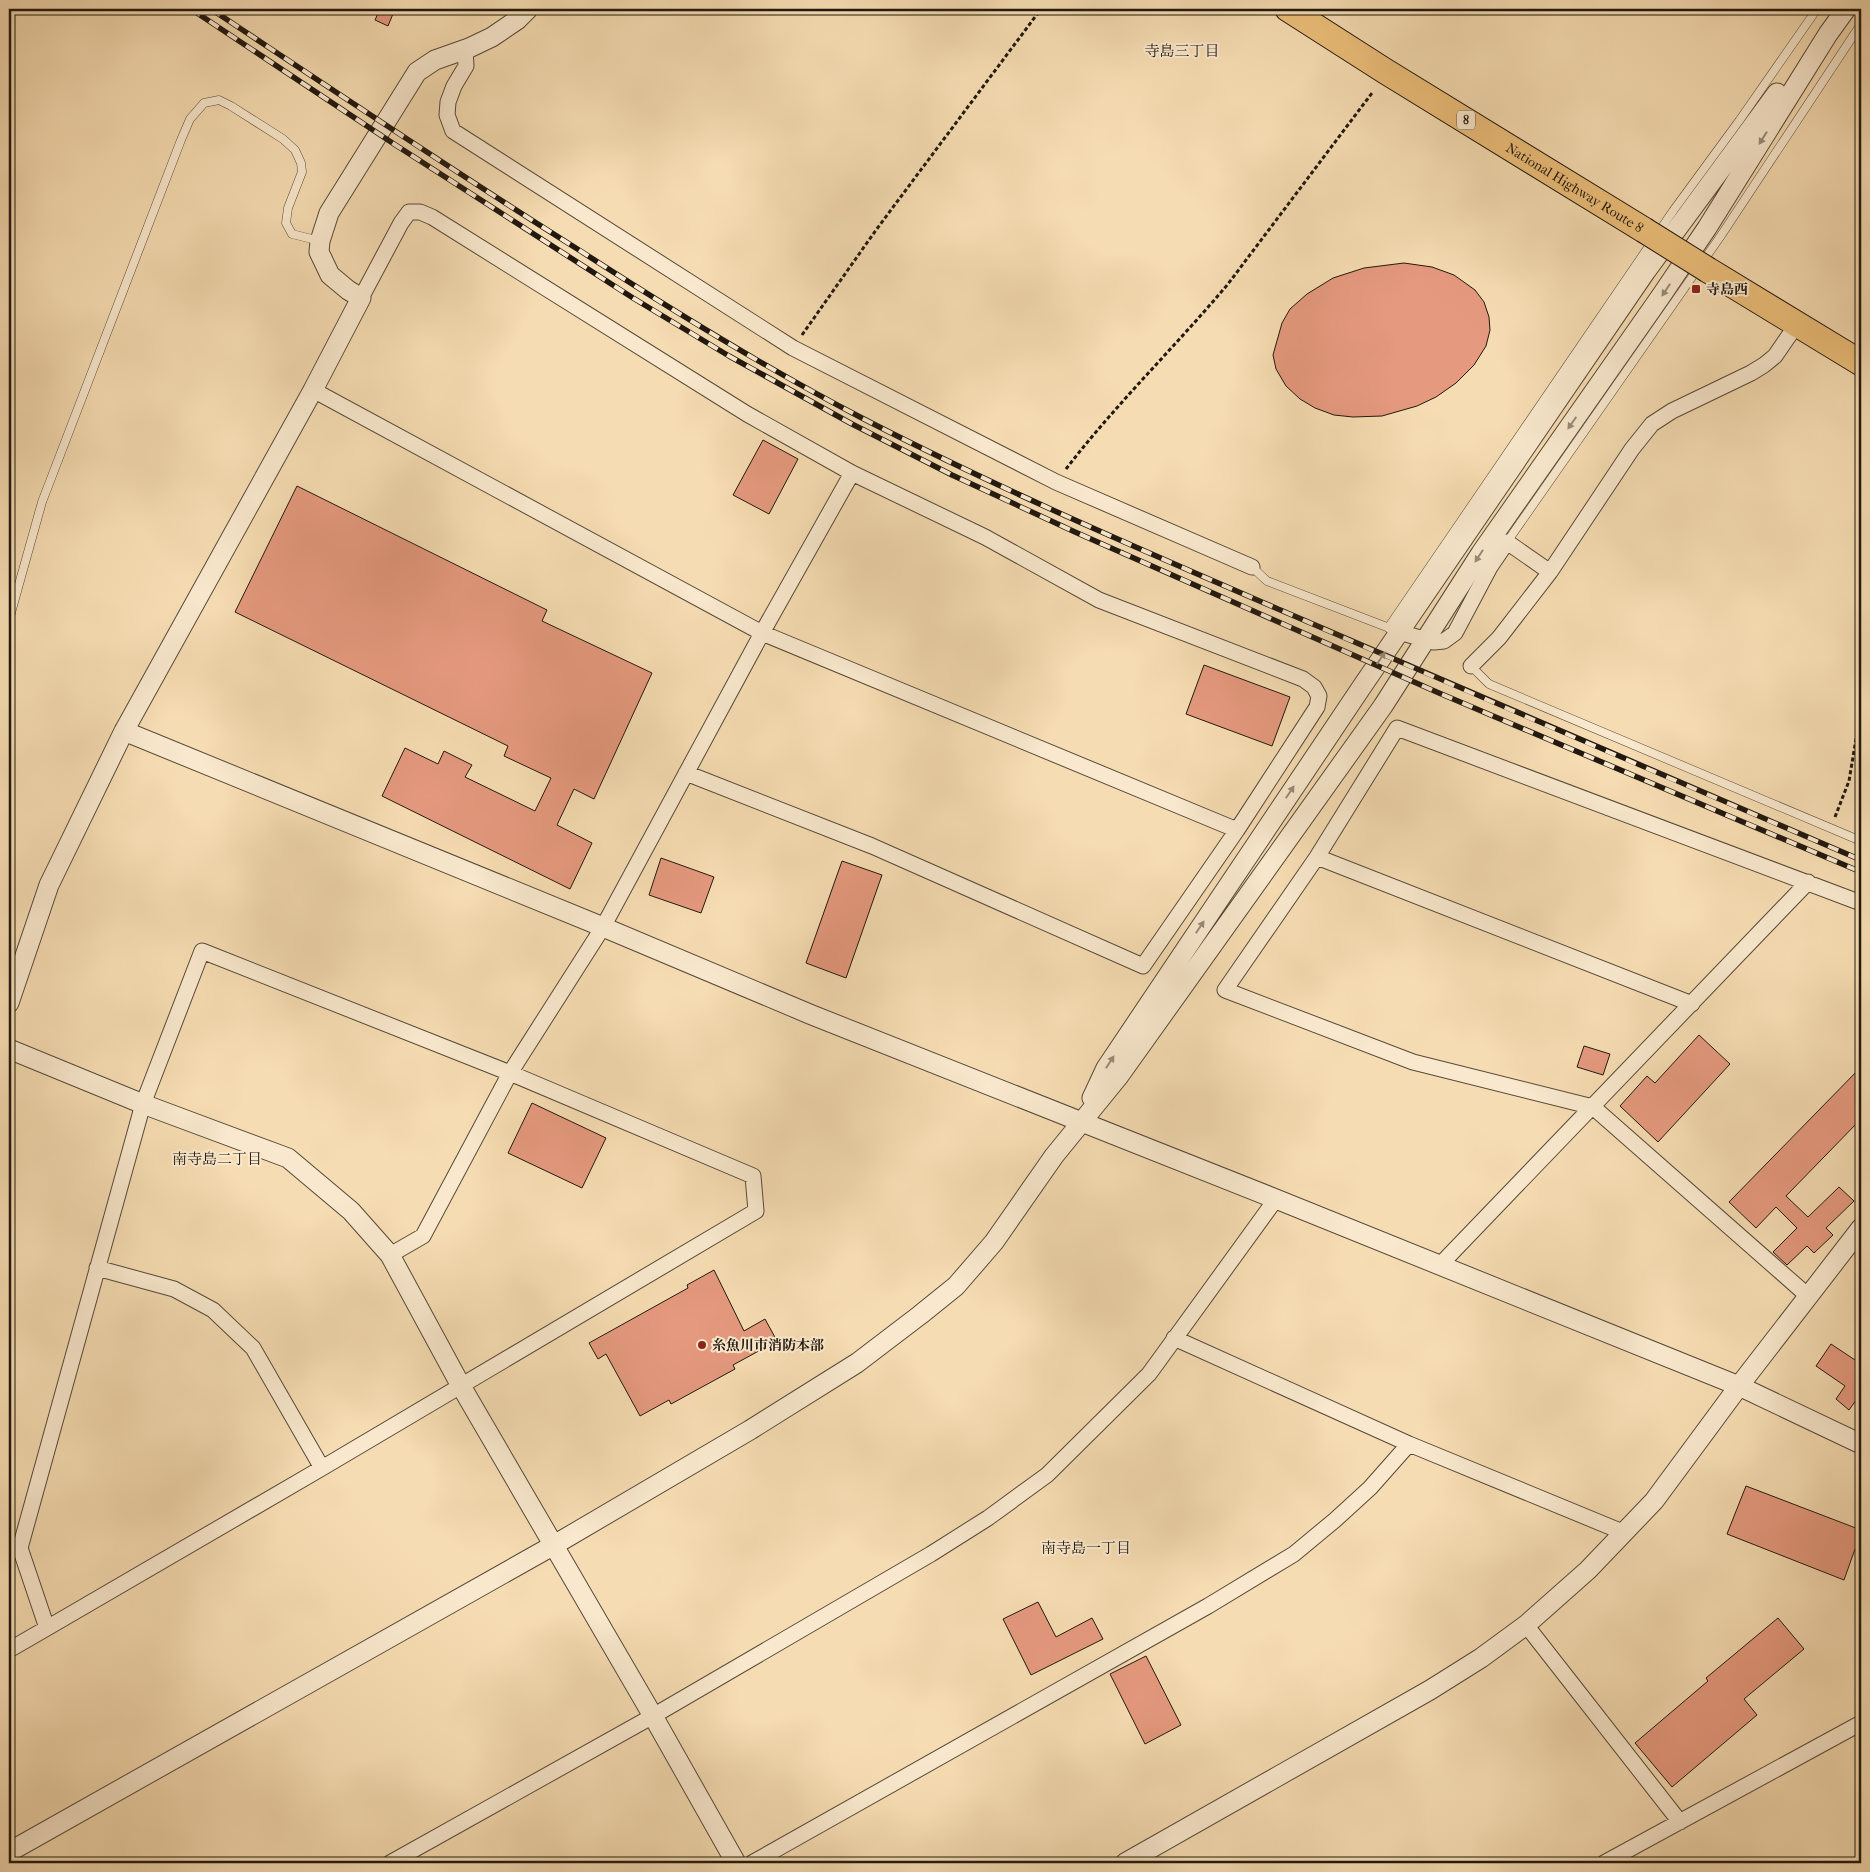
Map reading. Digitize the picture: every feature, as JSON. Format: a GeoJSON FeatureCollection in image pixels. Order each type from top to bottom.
{"type":"FeatureCollection","features":[{"type":"Feature","properties":{"kind":"highway","name":"National Highway Route 8"},"geometry":{"type":"LineString","coordinates":[[1288,9],[1385,71],[1861,363]]}},
{"type":"Feature","properties":{"kind":"street"},"geometry":{"type":"LineString","coordinates":[[361,298],[330,275],[319,252],[320,241],[329,213],[417,72],[435,60],[465,50],[492,37],[517,20],[528,9]]}},
{"type":"Feature","properties":{"kind":"street"},"geometry":{"type":"LineString","coordinates":[[1080,1122],[1106,1068],[1393,630],[1646,271],[1769,106],[1834,9]]}},
{"type":"Feature","properties":{"kind":"street"},"geometry":{"type":"LineString","coordinates":[[9,1852],[554,1545],[750,1430],[857,1364],[956,1286],[994,1242],[1080,1122],[1125,1068],[1382,706],[1482,553],[1702,236],[1846,9]]}},
{"type":"Feature","properties":{"kind":"street"},"geometry":{"type":"LineString","coordinates":[[465,50],[466,66],[454,86],[448,102],[447,115],[453,131],[793,348],[1056,482],[1252,567]]}},
{"type":"Feature","properties":{"kind":"street"},"geometry":{"type":"LineString","coordinates":[[9,1003],[49,885],[124,731],[313,390],[401,223],[409,212],[420,212],[440,222],[747,414],[852,474],[984,537],[1099,600],[1303,679],[1314,687],[1320,696],[1317,707],[1237,830],[1143,966],[872,846],[686,773]]}},
{"type":"Feature","properties":{"kind":"street"},"geometry":{"type":"LineString","coordinates":[[1471,666],[1499,638],[1550,572],[1632,450],[1652,424],[1672,411],[1764,365],[1775,356],[1797,324]]}},
{"type":"Feature","properties":{"kind":"street"},"geometry":{"type":"LineString","coordinates":[[313,390],[762,633],[1237,830]]}},
{"type":"Feature","properties":{"kind":"street"},"geometry":{"type":"LineString","coordinates":[[390,1255],[423,1236],[510,1073],[603,927],[762,633],[852,474]]}},
{"type":"Feature","properties":{"kind":"street"},"geometry":{"type":"LineString","coordinates":[[1393,630],[1425,640],[1444,641],[1455,633],[1490,567],[1507,542],[1550,572]]}},
{"type":"Feature","properties":{"kind":"street"},"geometry":{"type":"LineString","coordinates":[[1808,1296],[1593,1107],[1413,1062],[1225,990],[1317,856],[1397,728],[1861,903]]}},
{"type":"Feature","properties":{"kind":"street"},"geometry":{"type":"LineString","coordinates":[[124,731],[603,927],[812,1015],[1276,1199],[1739,1386],[1861,1444]]}},
{"type":"Feature","properties":{"kind":"street"},"geometry":{"type":"LineString","coordinates":[[1317,856],[1692,1004]]}},
{"type":"Feature","properties":{"kind":"street"},"geometry":{"type":"LineString","coordinates":[[1440,1265],[1808,882]]}},
{"type":"Feature","properties":{"kind":"street"},"geometry":{"type":"LineString","coordinates":[[9,1650],[47,1628],[322,1468],[756,1211],[752,1176],[510,1073],[202,951],[143,1104],[20,1548],[47,1628]]}},
{"type":"Feature","properties":{"kind":"street"},"geometry":{"type":"LineString","coordinates":[[9,1049],[143,1104],[288,1158],[351,1211],[390,1255],[460,1386],[653,1716],[736,1863]]}},
{"type":"Feature","properties":{"kind":"street"},"geometry":{"type":"LineString","coordinates":[[390,1863],[653,1716],[931,1554],[988,1518],[1046,1476],[1149,1374],[1276,1199]]}},
{"type":"Feature","properties":{"kind":"street"},"geometry":{"type":"LineString","coordinates":[[1125,1863],[1430,1690],[1481,1658],[1526,1626],[1588,1570],[1654,1501],[1739,1386],[1861,1228]]}},
{"type":"Feature","properties":{"kind":"street"},"geometry":{"type":"LineString","coordinates":[[97,1268],[174,1289],[213,1310],[253,1348],[322,1468]]}},
{"type":"Feature","properties":{"kind":"street"},"geometry":{"type":"LineString","coordinates":[[1174,1338],[1409,1444],[1625,1533]]}},
{"type":"Feature","properties":{"kind":"street"},"geometry":{"type":"LineString","coordinates":[[752,1863],[1208,1606],[1294,1554],[1370,1488],[1409,1444]]}},
{"type":"Feature","properties":{"kind":"street"},"geometry":{"type":"LineString","coordinates":[[1526,1626],[1680,1822]]}},
{"type":"Feature","properties":{"kind":"street"},"geometry":{"type":"LineString","coordinates":[[1604,1863],[1861,1722]]}},
{"type":"Feature","properties":{"kind":"lane"},"geometry":{"type":"LineString","coordinates":[[1252,567],[1267,581],[1393,630],[1673,211],[1817,9]]}},
{"type":"Feature","properties":{"kind":"lane"},"geometry":{"type":"LineString","coordinates":[[1507,542],[1720,237],[1861,24]]}},
{"type":"Feature","properties":{"kind":"lane"},"geometry":{"type":"LineString","coordinates":[[9,620],[42,502],[181,140],[190,119],[204,103],[219,100],[231,106],[295,150],[301,163],[302,172],[288,208],[286,223],[292,234],[320,241]]}},
{"type":"Feature","properties":{"kind":"lane"},"geometry":{"type":"LineString","coordinates":[[1471,666],[1489,684],[1861,842]]}},
{"type":"Feature","properties":{"kind":"path"},"geometry":{"type":"LineString","coordinates":[[793,348],[876,230],[1041,9]]}},
{"type":"Feature","properties":{"kind":"path"},"geometry":{"type":"LineString","coordinates":[[1056,482],[1095,431],[1228,284],[1372,92]]}},
{"type":"Feature","properties":{"kind":"path"},"geometry":{"type":"LineString","coordinates":[[1830,829],[1849,781],[1861,709]]}},
{"type":"Feature","properties":{"kind":"building"},"geometry":{"type":"Polygon","coordinates":[[[380,9],[395,9],[388,26],[375,20],[380,9]]]}},
{"type":"Feature","properties":{"kind":"building"},"geometry":{"type":"Polygon","coordinates":[[[1404,263],[1432,267],[1454,275],[1475,290],[1484,302],[1489,317],[1490,330],[1486,346],[1474,365],[1456,383],[1436,397],[1417,406],[1382,416],[1353,417],[1334,415],[1315,408],[1300,399],[1286,386],[1276,369],[1273,355],[1282,323],[1290,309],[1307,294],[1333,278],[1364,268],[1404,263]]]}},
{"type":"Feature","properties":{"kind":"building"},"geometry":{"type":"Polygon","coordinates":[[[763,440],[798,459],[769,514],[733,495],[763,440]]]}},
{"type":"Feature","properties":{"kind":"building"},"geometry":{"type":"Polygon","coordinates":[[[297,486],[547,610],[542,621],[652,673],[594,799],[574,789],[557,825],[592,843],[570,889],[382,796],[405,748],[438,764],[444,751],[472,765],[465,777],[535,811],[551,778],[504,756],[508,746],[235,612],[297,486]]]}},
{"type":"Feature","properties":{"kind":"building"},"geometry":{"type":"Polygon","coordinates":[[[1204,665],[1290,697],[1272,746],[1186,714],[1204,665]]]}},
{"type":"Feature","properties":{"kind":"building"},"geometry":{"type":"Polygon","coordinates":[[[661,858],[714,877],[701,913],[649,895],[661,858]]]}},
{"type":"Feature","properties":{"kind":"building"},"geometry":{"type":"Polygon","coordinates":[[[842,861],[882,875],[846,978],[806,963],[842,861]]]}},
{"type":"Feature","properties":{"kind":"building"},"geometry":{"type":"Polygon","coordinates":[[[1699,1035],[1730,1064],[1658,1142],[1620,1106],[1647,1076],[1655,1083],[1699,1035]]]}},
{"type":"Feature","properties":{"kind":"building"},"geometry":{"type":"Polygon","coordinates":[[[1584,1046],[1610,1054],[1603,1075],[1577,1067],[1584,1046]]]}},
{"type":"Feature","properties":{"kind":"building"},"geometry":{"type":"Polygon","coordinates":[[[1861,1067],[1861,1119],[1786,1196],[1808,1217],[1839,1187],[1854,1201],[1826,1228],[1833,1235],[1814,1253],[1807,1246],[1787,1265],[1773,1252],[1797,1228],[1776,1207],[1756,1228],[1729,1202],[1861,1067]]]}},
{"type":"Feature","properties":{"kind":"building"},"geometry":{"type":"Polygon","coordinates":[[[532,1103],[606,1138],[582,1188],[508,1153],[532,1103]]]}},
{"type":"Feature","properties":{"kind":"building","name":"糸魚川市消防本部"},"geometry":{"type":"Polygon","coordinates":[[[714,1270],[744,1331],[765,1319],[777,1341],[733,1365],[735,1369],[671,1404],[669,1400],[640,1416],[606,1354],[598,1359],[589,1343],[688,1288],[687,1285],[714,1270]]]}},
{"type":"Feature","properties":{"kind":"building"},"geometry":{"type":"Polygon","coordinates":[[[1831,1344],[1861,1364],[1861,1398],[1859,1396],[1849,1410],[1836,1399],[1845,1386],[1816,1366],[1831,1344]]]}},
{"type":"Feature","properties":{"kind":"building"},"geometry":{"type":"Polygon","coordinates":[[[1746,1486],[1861,1530],[1861,1551],[1855,1549],[1844,1580],[1727,1534],[1746,1486]]]}},
{"type":"Feature","properties":{"kind":"building"},"geometry":{"type":"Polygon","coordinates":[[[1038,1602],[1056,1637],[1092,1618],[1103,1639],[1031,1675],[1003,1619],[1038,1602]]]}},
{"type":"Feature","properties":{"kind":"building"},"geometry":{"type":"Polygon","coordinates":[[[1778,1618],[1804,1649],[1744,1699],[1757,1715],[1672,1787],[1635,1743],[1708,1681],[1706,1678],[1778,1618]]]}},
{"type":"Feature","properties":{"kind":"building"},"geometry":{"type":"Polygon","coordinates":[[[1146,1656],[1181,1725],[1145,1744],[1110,1674],[1146,1656]]]}},
{"type":"Feature","properties":{"kind":"railway"},"geometry":{"type":"LineString","coordinates":[[191,9],[394,144],[633,298],[729,356],[852,424],[952,475],[1075,532],[1439,693],[1861,872]]}},
{"type":"Feature","properties":{"kind":"railway"},"geometry":{"type":"LineString","coordinates":[[211,9],[440,161],[648,294],[753,358],[912,444],[1124,542],[1861,860]]}},
{"type":"Feature","properties":{"kind":"place","name":"寺島西"},"geometry":{"type":"Point","coordinates":[1696,289]}},
{"type":"Feature","properties":{"kind":"place","name":"糸魚川市消防本部"},"geometry":{"type":"Point","coordinates":[702,1345]}},
{"type":"Feature","properties":{"kind":"district","name":"寺島三丁目"},"geometry":{"type":"Point","coordinates":[1182,51]}},
{"type":"Feature","properties":{"kind":"district","name":"南寺島二丁目"},"geometry":{"type":"Point","coordinates":[217,1159]}},
{"type":"Feature","properties":{"kind":"district","name":"南寺島一丁目"},"geometry":{"type":"Point","coordinates":[1086,1548]}}]}
